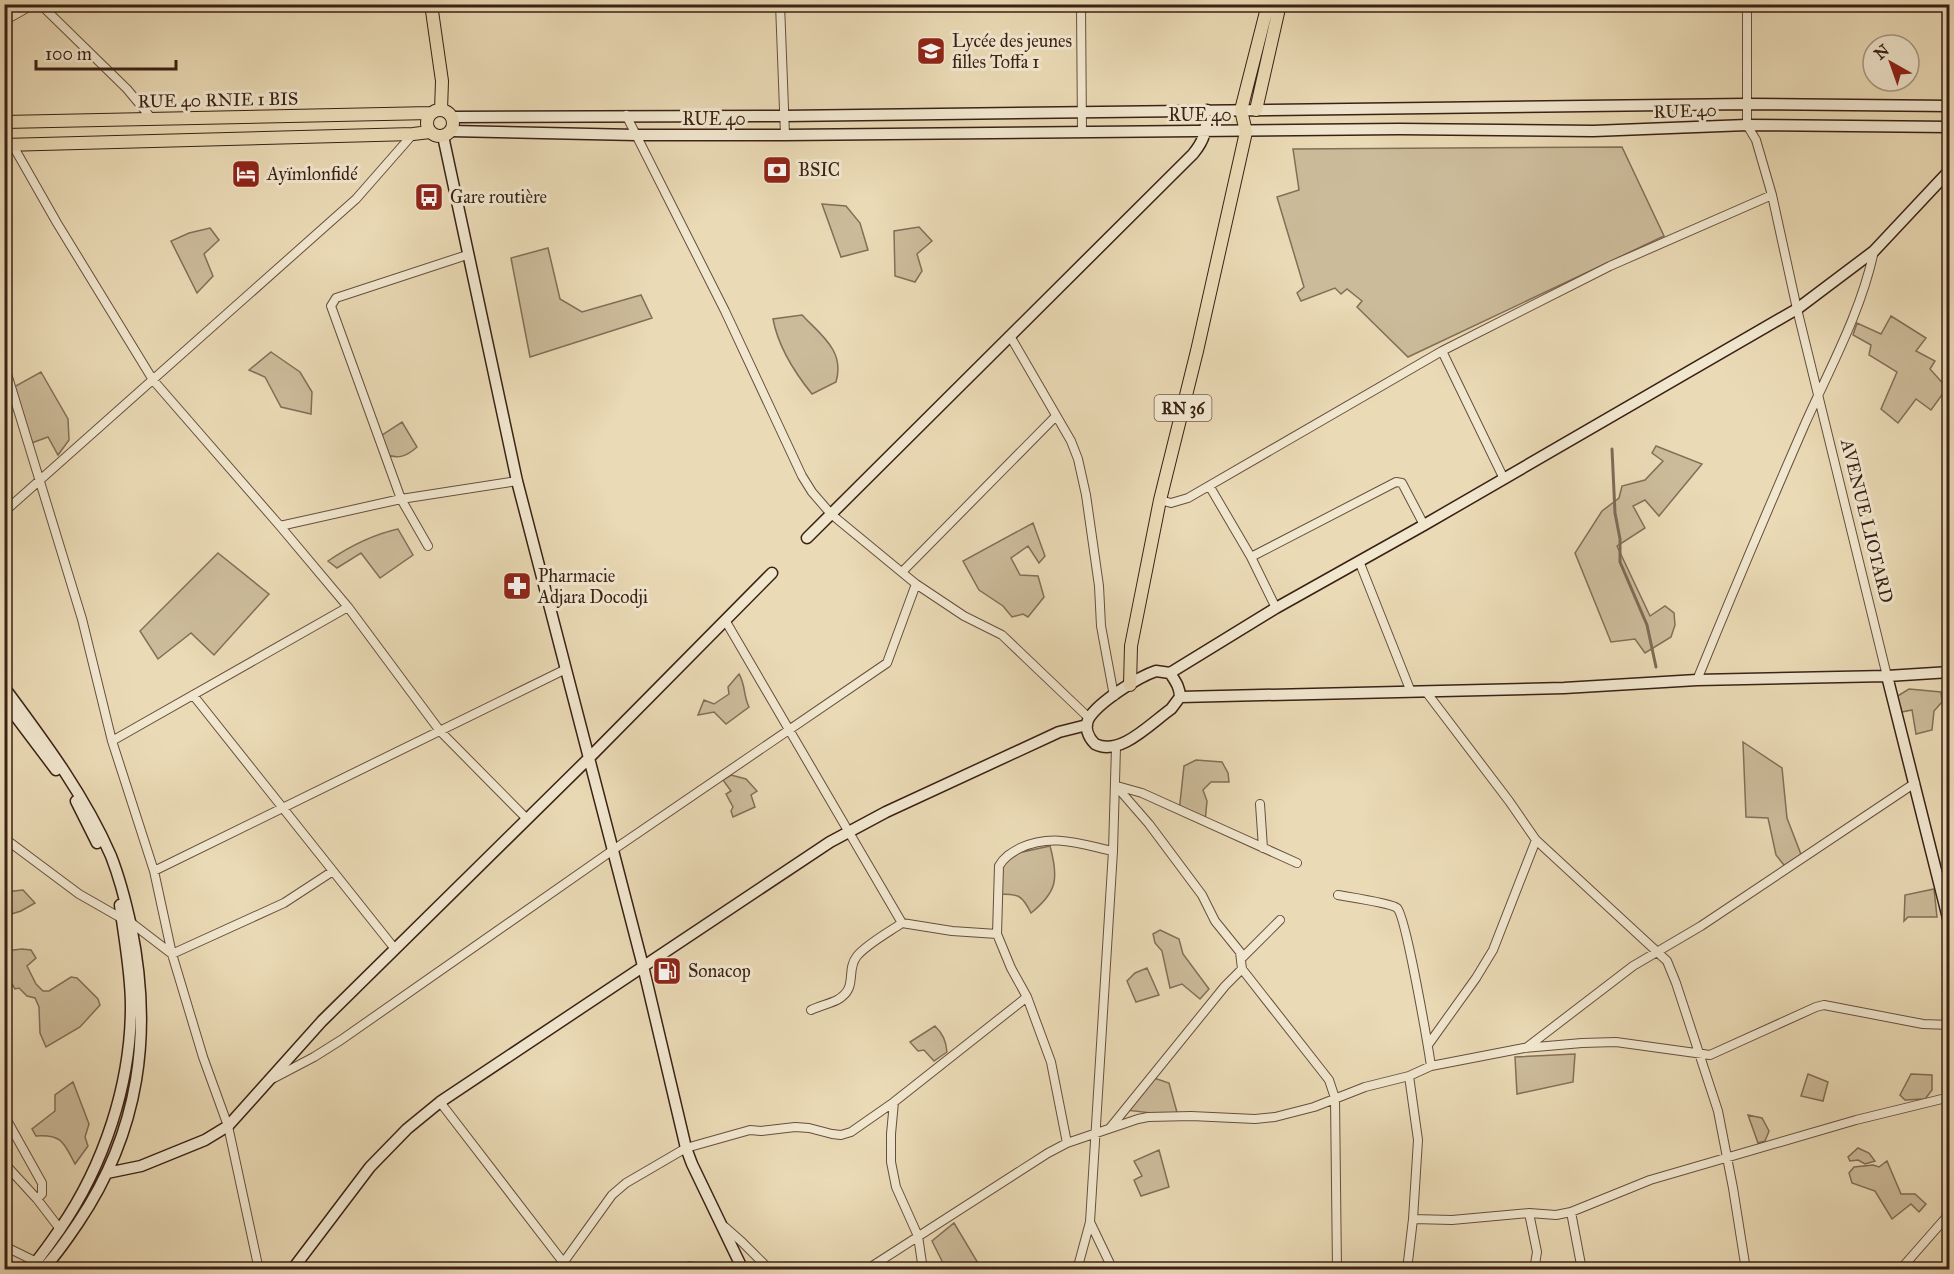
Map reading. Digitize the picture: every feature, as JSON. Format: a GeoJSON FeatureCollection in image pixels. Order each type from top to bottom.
{"type":"FeatureCollection","features":[{"type":"Feature","properties":{"kind":"main road"},"geometry":{"type":"LineString","coordinates":[[430,132],[427,124],[436,111],[442,93],[431,4]]}},
{"type":"Feature","properties":{"kind":"main road","name":"RN 36"},"geometry":{"type":"LineString","coordinates":[[1246,132],[1241,110],[1268,4]]}},
{"type":"Feature","properties":{"kind":"main road","name":"RN 36"},"geometry":{"type":"LineString","coordinates":[[1130,685],[1131,646],[1160,500],[1197,351],[1246,132],[1256,110],[1280,4]]}},
{"type":"Feature","properties":{"kind":"main road","name":"RUE 40"},"geometry":{"type":"LineString","coordinates":[[452,117],[784,116],[1747,104],[1950,106]]}},
{"type":"Feature","properties":{"kind":"main road"},"geometry":{"type":"LineString","coordinates":[[807,538],[1193,154],[1201,144],[1206,132],[1207,110]]}},
{"type":"Feature","properties":{"kind":"main road","name":"RUE 40 RNIE 1 BIS"},"geometry":{"type":"LineString","coordinates":[[4,122],[436,111]]}},
{"type":"Feature","properties":{"kind":"main road"},"geometry":{"type":"LineString","coordinates":[[8,144],[430,132],[438,136],[447,134],[453,127],[452,117],[449,113],[436,111]]}},
{"type":"Feature","properties":{"kind":"main road","name":"RUE 40"},"geometry":{"type":"LineString","coordinates":[[447,134],[785,135],[1399,129],[1593,130],[1748,125],[1950,127]]}},
{"type":"Feature","properties":{"kind":"main road"},"geometry":{"type":"LineString","coordinates":[[447,134],[468,255],[517,481],[643,966],[686,1148],[743,1269]]}},
{"type":"Feature","properties":{"kind":"main road"},"geometry":{"type":"LineString","coordinates":[[292,1269],[370,1167],[407,1129],[440,1102],[643,966],[849,832],[886,812],[1059,732],[1088,722],[1101,706],[1140,677],[1156,671],[1170,673],[1276,608],[1797,309],[1874,251],[1950,170]]}},
{"type":"Feature","properties":{"kind":"main road"},"geometry":{"type":"LineString","coordinates":[[107,1173],[141,1166],[205,1140],[228,1126],[315,1027],[589,758],[772,573]]}},
{"type":"Feature","properties":{"kind":"main road"},"geometry":{"type":"LineString","coordinates":[[1180,697],[1427,693],[1697,680],[1887,676],[1950,672]]}},
{"type":"Feature","properties":{"kind":"main road"},"geometry":{"type":"LineString","coordinates":[[1088,722],[1087,733],[1095,744],[1101,747],[1116,747],[1129,740],[1171,709],[1180,697],[1180,689],[1170,673]]}},
{"type":"Feature","properties":{"kind":"main road","name":"AVENUE LIOTARD"},"geometry":{"type":"LineString","coordinates":[[1887,676],[1945,890],[1950,926]]}},
{"type":"Feature","properties":{"kind":"main road"},"geometry":{"type":"LineString","coordinates":[[4,687],[72,782],[94,820],[118,876],[125,920],[131,1005],[126,1072],[105,1143],[79,1199],[60,1228],[44,1268]]}},
{"type":"Feature","properties":{"kind":"main road"},"geometry":{"type":"LineString","coordinates":[[4,700],[68,785],[106,860],[119,898],[139,978],[142,1036],[139,1063],[132,1101],[119,1145],[91,1204],[59,1251],[44,1268]]}},
{"type":"Feature","properties":{"kind":"street"},"geometry":{"type":"LineString","coordinates":[[4,21],[34,4]]}},
{"type":"Feature","properties":{"kind":"street"},"geometry":{"type":"LineString","coordinates":[[40,4],[127,89],[152,119]]}},
{"type":"Feature","properties":{"kind":"street"},"geometry":{"type":"LineString","coordinates":[[780,4],[785,135]]}},
{"type":"Feature","properties":{"kind":"street"},"geometry":{"type":"LineString","coordinates":[[1081,4],[1082,133]]}},
{"type":"Feature","properties":{"kind":"street"},"geometry":{"type":"LineString","coordinates":[[1747,4],[1748,125]]}},
{"type":"Feature","properties":{"kind":"street"},"geometry":{"type":"LineString","coordinates":[[626,115],[726,310],[802,476],[812,492],[831,514],[916,584],[964,616],[1002,635],[1088,722]]}},
{"type":"Feature","properties":{"kind":"street","name":"AVENUE LIOTARD"},"geometry":{"type":"LineString","coordinates":[[1748,125],[1756,140],[1772,195],[1797,309],[1887,676]]}},
{"type":"Feature","properties":{"kind":"street"},"geometry":{"type":"LineString","coordinates":[[4,512],[356,199],[413,134]]}},
{"type":"Feature","properties":{"kind":"street"},"geometry":{"type":"LineString","coordinates":[[8,144],[153,380],[348,607],[440,731],[526,818]]}},
{"type":"Feature","properties":{"kind":"street"},"geometry":{"type":"LineString","coordinates":[[1160,500],[1171,503],[1180,502],[1210,488],[1442,351],[1610,266],[1772,195]]}},
{"type":"Feature","properties":{"kind":"street"},"geometry":{"type":"LineString","coordinates":[[1697,680],[1764,517],[1868,278],[1874,251]]}},
{"type":"Feature","properties":{"kind":"street"},"geometry":{"type":"LineString","coordinates":[[428,546],[401,499],[331,306],[336,298],[468,255]]}},
{"type":"Feature","properties":{"kind":"street"},"geometry":{"type":"LineString","coordinates":[[1010,336],[1075,451],[1086,495],[1099,586],[1101,626],[1113,696]]}},
{"type":"Feature","properties":{"kind":"street"},"geometry":{"type":"LineString","coordinates":[[1442,351],[1504,479]]}},
{"type":"Feature","properties":{"kind":"street"},"geometry":{"type":"LineString","coordinates":[[4,364],[82,619],[112,741],[154,871],[172,954],[203,1057],[228,1126],[259,1269]]}},
{"type":"Feature","properties":{"kind":"street"},"geometry":{"type":"LineString","coordinates":[[902,572],[1055,417]]}},
{"type":"Feature","properties":{"kind":"street"},"geometry":{"type":"LineString","coordinates":[[280,526],[401,499],[517,481]]}},
{"type":"Feature","properties":{"kind":"street"},"geometry":{"type":"LineString","coordinates":[[1251,557],[1396,482],[1402,483],[1424,525]]}},
{"type":"Feature","properties":{"kind":"street"},"geometry":{"type":"LineString","coordinates":[[1210,488],[1251,557],[1276,608]]}},
{"type":"Feature","properties":{"kind":"street"},"geometry":{"type":"LineString","coordinates":[[1359,561],[1411,692]]}},
{"type":"Feature","properties":{"kind":"street"},"geometry":{"type":"LineString","coordinates":[[268,1081],[341,1040],[613,850],[887,663],[916,584]]}},
{"type":"Feature","properties":{"kind":"street"},"geometry":{"type":"LineString","coordinates":[[112,741],[348,607]]}},
{"type":"Feature","properties":{"kind":"street"},"geometry":{"type":"LineString","coordinates":[[725,620],[902,922]]}},
{"type":"Feature","properties":{"kind":"street"},"geometry":{"type":"LineString","coordinates":[[154,871],[566,669]]}},
{"type":"Feature","properties":{"kind":"street"},"geometry":{"type":"LineString","coordinates":[[1427,693],[1536,840],[1656,951],[1670,967],[1718,1111],[1746,1269]]}},
{"type":"Feature","properties":{"kind":"street"},"geometry":{"type":"LineString","coordinates":[[193,695],[395,949]]}},
{"type":"Feature","properties":{"kind":"street"},"geometry":{"type":"LineString","coordinates":[[1077,1269],[1090,1222],[1113,851],[1116,747]]}},
{"type":"Feature","properties":{"kind":"street"},"geometry":{"type":"LineString","coordinates":[[1524,1048],[1633,966],[1701,926],[1915,783]]}},
{"type":"Feature","properties":{"kind":"street"},"geometry":{"type":"LineString","coordinates":[[1116,786],[1142,794],[1297,863]]}},
{"type":"Feature","properties":{"kind":"street"},"geometry":{"type":"LineString","coordinates":[[1116,786],[1149,824],[1202,895],[1215,921],[1236,944],[1242,969],[1323,1071],[1332,1088],[1335,1098],[1337,1269]]}},
{"type":"Feature","properties":{"kind":"street"},"geometry":{"type":"LineString","coordinates":[[1260,804],[1263,848]]}},
{"type":"Feature","properties":{"kind":"street"},"geometry":{"type":"LineString","coordinates":[[4,838],[79,894],[125,920],[172,954]]}},
{"type":"Feature","properties":{"kind":"street"},"geometry":{"type":"LineString","coordinates":[[1067,1143],[1051,1062],[1027,997],[1011,968],[998,933],[999,866],[1003,859],[1011,853],[1038,841],[1054,839],[1113,851]]}},
{"type":"Feature","properties":{"kind":"street"},"geometry":{"type":"LineString","coordinates":[[1428,1045],[1493,950],[1536,840]]}},
{"type":"Feature","properties":{"kind":"street"},"geometry":{"type":"LineString","coordinates":[[172,954],[274,908],[333,871]]}},
{"type":"Feature","properties":{"kind":"street"},"geometry":{"type":"LineString","coordinates":[[1338,895],[1393,906],[1400,913],[1431,1066]]}},
{"type":"Feature","properties":{"kind":"street"},"geometry":{"type":"LineString","coordinates":[[1241,959],[1280,920]]}},
{"type":"Feature","properties":{"kind":"street"},"geometry":{"type":"LineString","coordinates":[[811,1010],[836,1001],[845,994],[851,987],[851,968],[858,954],[902,922],[952,931],[998,933]]}},
{"type":"Feature","properties":{"kind":"street"},"geometry":{"type":"LineString","coordinates":[[1109,1129],[1242,969]]}},
{"type":"Feature","properties":{"kind":"street"},"geometry":{"type":"LineString","coordinates":[[440,1102],[560,1266],[612,1195],[686,1148],[750,1130],[795,1127],[841,1135],[851,1132],[1027,997]]}},
{"type":"Feature","properties":{"kind":"street"},"geometry":{"type":"LineString","coordinates":[[866,1269],[1014,1173],[1067,1143],[1138,1119],[1191,1116],[1266,1119],[1314,1107],[1365,1087],[1409,1076],[1431,1066],[1524,1048],[1617,1042],[1710,1055],[1824,1005],[1923,1024],[1950,1025]]}},
{"type":"Feature","properties":{"kind":"street"},"geometry":{"type":"LineString","coordinates":[[1407,1269],[1418,1140],[1409,1076]]}},
{"type":"Feature","properties":{"kind":"street"},"geometry":{"type":"LineString","coordinates":[[1413,1219],[1452,1220],[1529,1213],[1556,1215],[1571,1212],[1650,1180],[1856,1120],[1950,1097]]}},
{"type":"Feature","properties":{"kind":"street"},"geometry":{"type":"LineString","coordinates":[[894,1101],[891,1162],[896,1187],[918,1236],[923,1269]]}},
{"type":"Feature","properties":{"kind":"street"},"geometry":{"type":"LineString","coordinates":[[4,1115],[42,1183],[42,1194],[37,1199]]}},
{"type":"Feature","properties":{"kind":"street"},"geometry":{"type":"LineString","coordinates":[[4,1163],[60,1228]]}},
{"type":"Feature","properties":{"kind":"street"},"geometry":{"type":"LineString","coordinates":[[1571,1212],[1582,1269]]}},
{"type":"Feature","properties":{"kind":"street"},"geometry":{"type":"LineString","coordinates":[[1529,1213],[1537,1252],[1534,1269]]}},
{"type":"Feature","properties":{"kind":"street"},"geometry":{"type":"LineString","coordinates":[[1900,1269],[1950,1213]]}},
{"type":"Feature","properties":{"kind":"street"},"geometry":{"type":"LineString","coordinates":[[1090,1222],[1113,1269]]}},
{"type":"Feature","properties":{"kind":"street"},"geometry":{"type":"LineString","coordinates":[[724,1226],[770,1269]]}},
{"type":"Feature","properties":{"kind":"street"},"geometry":{"type":"LineString","coordinates":[[4,1246],[44,1268]]}},
{"type":"Feature","properties":{"kind":"street"},"geometry":{"type":"LineString","coordinates":[[4,1267],[17,1269]]}},
{"type":"Feature","properties":{"kind":"shaded area"},"geometry":{"type":"Polygon","coordinates":[[[1622,147],[1664,236],[1408,357],[1357,307],[1362,301],[1347,289],[1341,294],[1335,288],[1301,301],[1297,293],[1304,287],[1277,197],[1299,190],[1293,149],[1622,147]]]}},
{"type":"Feature","properties":{"kind":"shaded area"},"geometry":{"type":"Polygon","coordinates":[[[822,204],[846,206],[860,223],[868,250],[841,257],[822,204]]]}},
{"type":"Feature","properties":{"kind":"shaded area"},"geometry":{"type":"Polygon","coordinates":[[[919,227],[932,241],[917,254],[922,271],[915,282],[895,276],[894,231],[919,227]]]}},
{"type":"Feature","properties":{"kind":"shaded area"},"geometry":{"type":"Polygon","coordinates":[[[210,228],[219,240],[204,254],[213,276],[197,293],[171,241],[189,233],[210,228]]]}},
{"type":"Feature","properties":{"kind":"shaded area"},"geometry":{"type":"Polygon","coordinates":[[[548,248],[560,299],[582,312],[641,295],[652,318],[530,357],[511,258],[548,248]]]}},
{"type":"Feature","properties":{"kind":"shaded area"},"geometry":{"type":"Polygon","coordinates":[[[802,315],[824,337],[837,361],[836,382],[812,394],[788,359],[773,319],[802,315]]]}},
{"type":"Feature","properties":{"kind":"shaded area"},"geometry":{"type":"Polygon","coordinates":[[[1891,316],[1926,338],[1916,351],[1935,361],[1930,369],[1947,388],[1931,410],[1916,399],[1898,423],[1881,409],[1897,372],[1869,355],[1871,345],[1853,335],[1857,323],[1881,334],[1891,316]]]}},
{"type":"Feature","properties":{"kind":"shaded area"},"geometry":{"type":"Polygon","coordinates":[[[271,352],[300,372],[312,392],[311,414],[281,407],[265,377],[249,370],[271,352]]]}},
{"type":"Feature","properties":{"kind":"shaded area"},"geometry":{"type":"Polygon","coordinates":[[[41,372],[68,419],[69,440],[58,455],[48,437],[29,444],[12,388],[41,372]]]}},
{"type":"Feature","properties":{"kind":"shaded area"},"geometry":{"type":"Polygon","coordinates":[[[402,422],[417,447],[402,456],[394,457],[385,454],[382,435],[402,422]]]}},
{"type":"Feature","properties":{"kind":"shaded area"},"geometry":{"type":"Polygon","coordinates":[[[1656,446],[1702,464],[1659,516],[1645,500],[1633,506],[1645,528],[1617,546],[1650,616],[1665,606],[1674,613],[1675,625],[1671,637],[1645,653],[1635,639],[1611,642],[1575,553],[1602,511],[1619,498],[1622,486],[1645,480],[1663,461],[1652,453],[1656,446]]]}},
{"type":"Feature","properties":{"kind":"shaded area"},"geometry":{"type":"Polygon","coordinates":[[[1033,523],[1045,556],[1039,563],[1028,546],[1011,558],[1020,575],[1038,576],[1044,597],[1028,617],[1023,614],[1012,617],[1003,606],[979,590],[963,561],[1033,523]]]}},
{"type":"Feature","properties":{"kind":"shaded area"},"geometry":{"type":"Polygon","coordinates":[[[398,529],[413,555],[380,578],[361,553],[337,568],[328,561],[361,542],[398,529]]]}},
{"type":"Feature","properties":{"kind":"shaded area"},"geometry":{"type":"Polygon","coordinates":[[[218,553],[269,594],[214,655],[191,633],[158,659],[140,631],[218,553]]]}},
{"type":"Feature","properties":{"kind":"shaded area"},"geometry":{"type":"Polygon","coordinates":[[[739,674],[749,707],[726,724],[714,712],[698,715],[704,700],[714,704],[729,694],[728,687],[739,674]]]}},
{"type":"Feature","properties":{"kind":"shaded area"},"geometry":{"type":"Polygon","coordinates":[[[1909,689],[1941,692],[1942,702],[1934,711],[1932,730],[1916,734],[1912,710],[1897,713],[1896,697],[1909,689]]]}},
{"type":"Feature","properties":{"kind":"shaded area"},"geometry":{"type":"Polygon","coordinates":[[[1743,742],[1782,768],[1787,818],[1802,857],[1787,869],[1776,855],[1768,818],[1746,817],[1743,742]]]}},
{"type":"Feature","properties":{"kind":"shaded area"},"geometry":{"type":"Polygon","coordinates":[[[1196,760],[1222,762],[1228,773],[1229,782],[1211,782],[1203,790],[1207,801],[1205,822],[1179,812],[1184,766],[1196,760]]]}},
{"type":"Feature","properties":{"kind":"shaded area"},"geometry":{"type":"Polygon","coordinates":[[[731,775],[746,779],[757,791],[751,795],[755,807],[733,817],[731,811],[733,807],[726,794],[731,791],[723,780],[731,775]]]}},
{"type":"Feature","properties":{"kind":"shaded area"},"geometry":{"type":"Polygon","coordinates":[[[1050,846],[1055,876],[1054,884],[1040,905],[1031,913],[1019,897],[1011,894],[998,894],[999,866],[1018,853],[1050,846]]]}},
{"type":"Feature","properties":{"kind":"shaded area"},"geometry":{"type":"Polygon","coordinates":[[[1934,889],[1937,917],[1908,917],[1904,921],[1905,895],[1934,889]]]}},
{"type":"Feature","properties":{"kind":"shaded area"},"geometry":{"type":"Polygon","coordinates":[[[23,890],[35,903],[5,916],[5,892],[23,890]]]}},
{"type":"Feature","properties":{"kind":"shaded area"},"geometry":{"type":"Polygon","coordinates":[[[1160,930],[1179,939],[1183,954],[1209,989],[1200,999],[1182,984],[1170,988],[1162,951],[1155,943],[1153,934],[1160,930]]]}},
{"type":"Feature","properties":{"kind":"shaded area"},"geometry":{"type":"Polygon","coordinates":[[[31,950],[36,958],[27,966],[36,984],[43,991],[49,991],[71,977],[77,978],[98,999],[100,1005],[80,1027],[46,1047],[40,1033],[39,1007],[35,998],[27,996],[19,988],[15,989],[5,976],[5,951],[31,950]]]}},
{"type":"Feature","properties":{"kind":"shaded area"},"geometry":{"type":"Polygon","coordinates":[[[1147,968],[1159,995],[1136,1002],[1127,981],[1135,973],[1147,968]]]}},
{"type":"Feature","properties":{"kind":"shaded area"},"geometry":{"type":"Polygon","coordinates":[[[935,1026],[944,1038],[947,1052],[934,1061],[924,1050],[918,1051],[910,1042],[935,1026]]]}},
{"type":"Feature","properties":{"kind":"shaded area"},"geometry":{"type":"Polygon","coordinates":[[[1575,1054],[1573,1082],[1517,1094],[1515,1057],[1575,1054]]]}},
{"type":"Feature","properties":{"kind":"shaded area"},"geometry":{"type":"Polygon","coordinates":[[[1808,1074],[1828,1082],[1823,1101],[1801,1096],[1808,1074]]]}},
{"type":"Feature","properties":{"kind":"shaded area"},"geometry":{"type":"Polygon","coordinates":[[[1911,1074],[1932,1075],[1932,1090],[1925,1099],[1905,1100],[1900,1095],[1911,1074]]]}},
{"type":"Feature","properties":{"kind":"shaded area"},"geometry":{"type":"Polygon","coordinates":[[[1151,1077],[1169,1083],[1178,1116],[1125,1110],[1151,1077]]]}},
{"type":"Feature","properties":{"kind":"shaded area"},"geometry":{"type":"Polygon","coordinates":[[[73,1082],[89,1124],[85,1137],[88,1146],[75,1164],[61,1141],[52,1137],[36,1136],[32,1129],[55,1111],[55,1095],[73,1082]]]}},
{"type":"Feature","properties":{"kind":"shaded area"},"geometry":{"type":"Polygon","coordinates":[[[1748,1115],[1762,1118],[1769,1131],[1765,1141],[1758,1143],[1748,1115]]]}},
{"type":"Feature","properties":{"kind":"shaded area"},"geometry":{"type":"Polygon","coordinates":[[[1858,1148],[1869,1153],[1875,1161],[1865,1164],[1858,1160],[1850,1161],[1848,1157],[1858,1148]]]}},
{"type":"Feature","properties":{"kind":"shaded area"},"geometry":{"type":"Polygon","coordinates":[[[1159,1150],[1169,1187],[1141,1196],[1134,1180],[1142,1176],[1134,1161],[1159,1150]]]}},
{"type":"Feature","properties":{"kind":"shaded area"},"geometry":{"type":"Polygon","coordinates":[[[1887,1161],[1901,1194],[1915,1194],[1926,1204],[1919,1212],[1911,1204],[1892,1219],[1875,1191],[1852,1183],[1849,1173],[1854,1167],[1873,1165],[1879,1167],[1887,1161]]]}},
{"type":"Feature","properties":{"kind":"shaded area"},"geometry":{"type":"Polygon","coordinates":[[[954,1223],[978,1263],[959,1269],[946,1269],[932,1241],[954,1223]]]}},
{"type":"Feature","properties":{"kind":"shaded area"},"geometry":{"type":"Polygon","coordinates":[[[688,1262],[697,1263],[701,1269],[674,1269],[688,1262]]]}},
{"type":"Feature","properties":{"kind":"waterway"},"geometry":{"type":"LineString","coordinates":[[1612,449],[1620,562],[1647,625],[1656,667]]}},
{"type":"Feature","properties":{"kind":"place","name":"Lycée des jeunes filles Toffa 1"},"geometry":{"type":"Point","coordinates":[931,51]}},
{"type":"Feature","properties":{"kind":"place","name":"BSIC"},"geometry":{"type":"Point","coordinates":[777,170]}},
{"type":"Feature","properties":{"kind":"place","name":"Ayïmlonfidé"},"geometry":{"type":"Point","coordinates":[246,174]}},
{"type":"Feature","properties":{"kind":"place","name":"Gare routière"},"geometry":{"type":"Point","coordinates":[429,197]}},
{"type":"Feature","properties":{"kind":"place","name":"Pharmacie Adjara Docodji"},"geometry":{"type":"Point","coordinates":[517,586]}},
{"type":"Feature","properties":{"kind":"place","name":"Sonacop"},"geometry":{"type":"Point","coordinates":[667,971]}}]}
